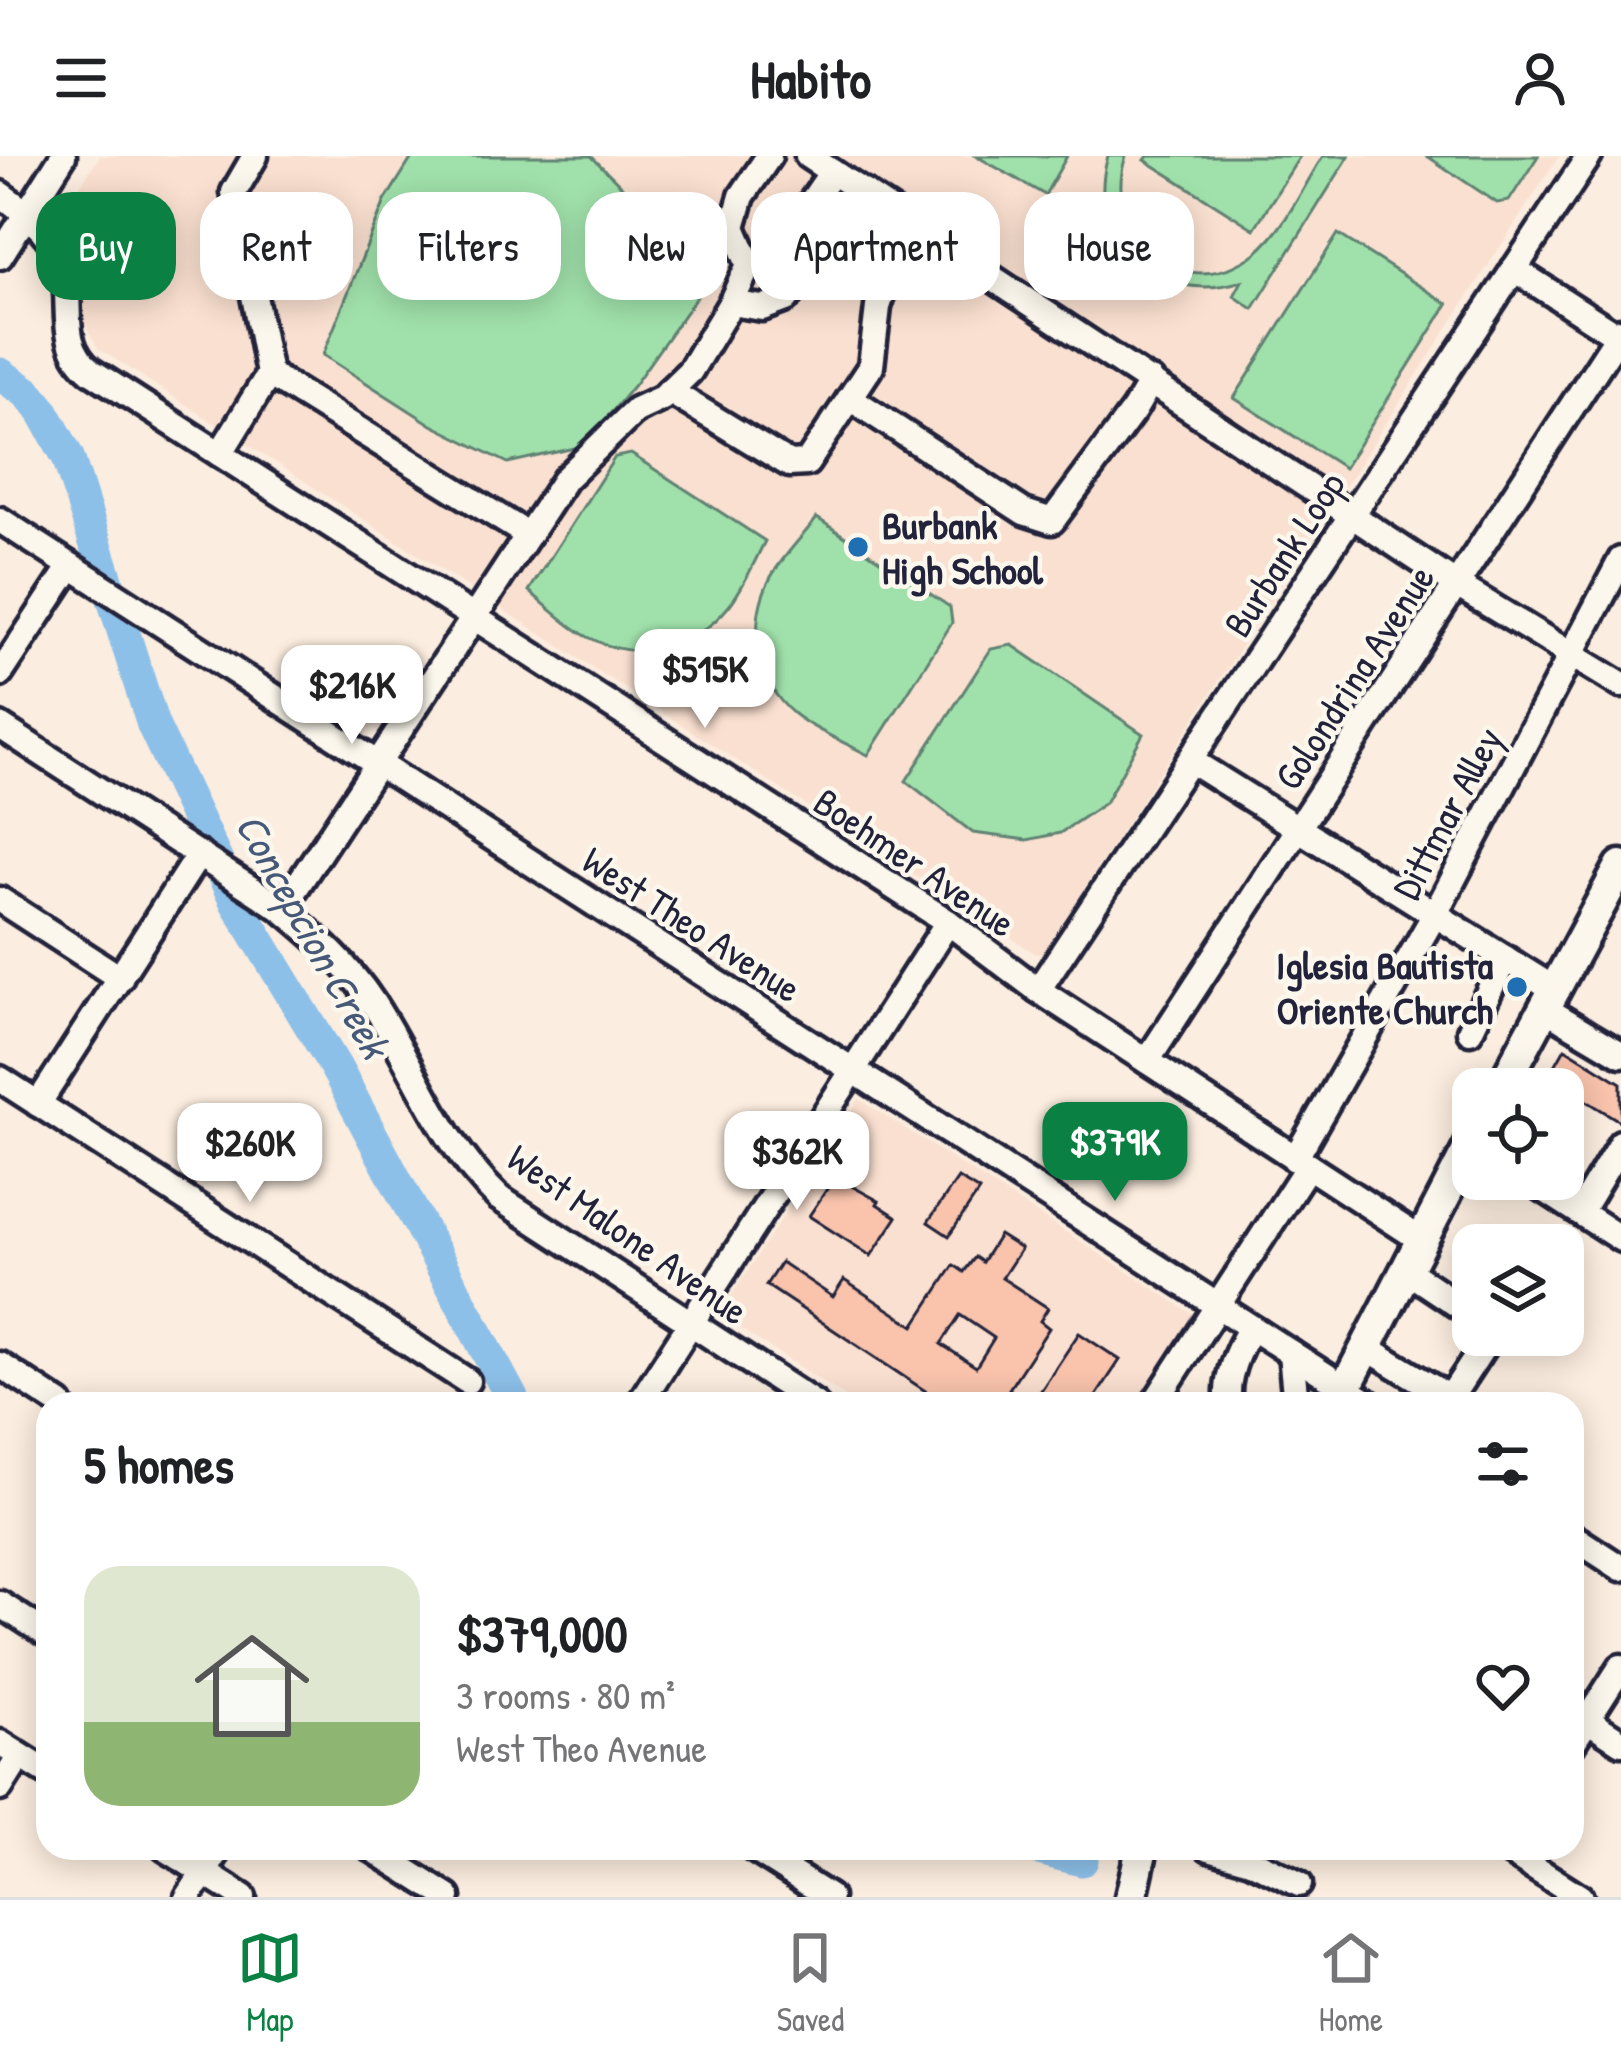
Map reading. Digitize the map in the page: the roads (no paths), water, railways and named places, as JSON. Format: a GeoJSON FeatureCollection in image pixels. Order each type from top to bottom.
{"type":"FeatureCollection","features":[{"type":"Feature","properties":{"kind":"main road"},"geometry":{"type":"LineString","coordinates":[[1512,1068],[1621,866]]}},
{"type":"Feature","properties":{"kind":"main road"},"geometry":{"type":"LineString","coordinates":[[1353,1392],[1367,1348],[1452,1184]]}},
{"type":"Feature","properties":{"kind":"main road"},"geometry":{"type":"LineString","coordinates":[[1131,1897],[1139,1860]]}},
{"type":"Feature","properties":{"kind":"street"},"geometry":{"type":"LineString","coordinates":[[0,256],[63,156]]}},
{"type":"Feature","properties":{"kind":"street"},"geometry":{"type":"LineString","coordinates":[[220,454],[268,374],[234,192],[255,156]]}},
{"type":"Feature","properties":{"kind":"street"},"geometry":{"type":"LineString","coordinates":[[273,903],[377,763],[565,479],[635,410],[669,391],[689,371],[749,265],[733,227],[742,196],[769,156]]}},
{"type":"Feature","properties":{"kind":"street"},"geometry":{"type":"LineString","coordinates":[[808,156],[863,192]]}},
{"type":"Feature","properties":{"kind":"street","name":"Burbank Loop"},"geometry":{"type":"LineString","coordinates":[[1037,990],[1589,156]]}},
{"type":"Feature","properties":{"kind":"street"},"geometry":{"type":"LineString","coordinates":[[749,265],[773,258],[832,172]]}},
{"type":"Feature","properties":{"kind":"street"},"geometry":{"type":"LineString","coordinates":[[0,194],[27,212]]}},
{"type":"Feature","properties":{"kind":"street","name":"Boehmer Avenue"},"geometry":{"type":"LineString","coordinates":[[27,212],[62,262],[67,331],[80,362],[948,922],[1037,990],[1423,1240]]}},
{"type":"Feature","properties":{"kind":"street"},"geometry":{"type":"LineString","coordinates":[[1514,269],[1620,335]]}},
{"type":"Feature","properties":{"kind":"street"},"geometry":{"type":"LineString","coordinates":[[1000,282],[1457,585],[1621,685]]}},
{"type":"Feature","properties":{"kind":"street"},"geometry":{"type":"LineString","coordinates":[[731,303],[762,308],[783,300]]}},
{"type":"Feature","properties":{"kind":"street"},"geometry":{"type":"LineString","coordinates":[[669,391],[790,464],[807,464],[872,366],[880,300]]}},
{"type":"Feature","properties":{"kind":"street","name":"Golondrina Avenue"},"geometry":{"type":"LineString","coordinates":[[1147,1061],[1620,335]]}},
{"type":"Feature","properties":{"kind":"street"},"geometry":{"type":"LineString","coordinates":[[268,374],[528,535]]}},
{"type":"Feature","properties":{"kind":"street"},"geometry":{"type":"LineString","coordinates":[[850,398],[1024,512],[1052,521],[1151,380]]}},
{"type":"Feature","properties":{"kind":"street","name":"West Theo Avenue"},"geometry":{"type":"LineString","coordinates":[[0,520],[1216,1305],[1340,1392]]}},
{"type":"Feature","properties":{"kind":"street","name":"Dittmar Alley"},"geometry":{"type":"LineString","coordinates":[[1162,1392],[1302,1162],[1621,560]]}},
{"type":"Feature","properties":{"kind":"street"},"geometry":{"type":"LineString","coordinates":[[0,674],[67,563]]}},
{"type":"Feature","properties":{"kind":"street","name":"West Malone Avenue"},"geometry":{"type":"LineString","coordinates":[[0,726],[273,903],[322,941],[374,1004],[436,1121],[480,1179],[529,1220],[796,1392]]}},
{"type":"Feature","properties":{"kind":"street"},"geometry":{"type":"LineString","coordinates":[[1191,760],[1505,958],[1621,1054]]}},
{"type":"Feature","properties":{"kind":"street"},"geometry":{"type":"LineString","coordinates":[[38,1104],[199,854]]}},
{"type":"Feature","properties":{"kind":"street"},"geometry":{"type":"LineString","coordinates":[[0,900],[120,978]]}},
{"type":"Feature","properties":{"kind":"street"},"geometry":{"type":"LineString","coordinates":[[647,1392],[948,922]]}},
{"type":"Feature","properties":{"kind":"street"},"geometry":{"type":"LineString","coordinates":[[1470,1031],[1505,958]]}},
{"type":"Feature","properties":{"kind":"street"},"geometry":{"type":"LineString","coordinates":[[0,1079],[467,1381]]}},
{"type":"Feature","properties":{"kind":"street"},"geometry":{"type":"LineString","coordinates":[[1580,1213],[1621,1143]]}},
{"type":"Feature","properties":{"kind":"street"},"geometry":{"type":"LineString","coordinates":[[1560,1200],[1621,1239]]}},
{"type":"Feature","properties":{"kind":"street"},"geometry":{"type":"LineString","coordinates":[[1407,1271],[1452,1301]]}},
{"type":"Feature","properties":{"kind":"street"},"geometry":{"type":"LineString","coordinates":[[1227,1392],[1241,1344],[1251,1328]]}},
{"type":"Feature","properties":{"kind":"street"},"geometry":{"type":"LineString","coordinates":[[1367,1348],[1440,1392]]}},
{"type":"Feature","properties":{"kind":"street"},"geometry":{"type":"LineString","coordinates":[[1454,1392],[1477,1356]]}},
{"type":"Feature","properties":{"kind":"street"},"geometry":{"type":"LineString","coordinates":[[1292,1362],[1292,1392]]}},
{"type":"Feature","properties":{"kind":"street"},"geometry":{"type":"LineString","coordinates":[[0,1365],[42,1392]]}},
{"type":"Feature","properties":{"kind":"street"},"geometry":{"type":"LineString","coordinates":[[1584,1544],[1621,1568]]}},
{"type":"Feature","properties":{"kind":"street"},"geometry":{"type":"LineString","coordinates":[[0,1604],[36,1627]]}},
{"type":"Feature","properties":{"kind":"street"},"geometry":{"type":"LineString","coordinates":[[1584,1710],[1621,1667]]}},
{"type":"Feature","properties":{"kind":"street"},"geometry":{"type":"LineString","coordinates":[[1584,1718],[1621,1742]]}},
{"type":"Feature","properties":{"kind":"street"},"geometry":{"type":"LineString","coordinates":[[0,1788],[10,1749],[36,1765]]}},
{"type":"Feature","properties":{"kind":"street"},"geometry":{"type":"LineString","coordinates":[[184,1860],[242,1897]]}},
{"type":"Feature","properties":{"kind":"street"},"geometry":{"type":"LineString","coordinates":[[188,1897],[212,1860]]}},
{"type":"Feature","properties":{"kind":"street"},"geometry":{"type":"LineString","coordinates":[[390,1860],[448,1897]]}},
{"type":"Feature","properties":{"kind":"street"},"geometry":{"type":"LineString","coordinates":[[771,1860],[829,1897]]}},
{"type":"Feature","properties":{"kind":"street"},"geometry":{"type":"LineString","coordinates":[[1247,1860],[1299,1884]]}},
{"type":"Feature","properties":{"kind":"street"},"geometry":{"type":"LineString","coordinates":[[1523,1860],[1580,1897]]}},
{"type":"Feature","properties":{"kind":"waterway","name":"Concepcion Creek"},"geometry":{"type":"LineString","coordinates":[[0,374],[28,393],[42,410],[68,457],[153,725],[236,902],[336,1068],[509,1392]]}},
{"type":"Feature","properties":{"kind":"place","name":"Burbank High School"},"geometry":{"type":"Point","coordinates":[858,547]}},
{"type":"Feature","properties":{"kind":"place","name":"Iglesia Bautista Oriente Church"},"geometry":{"type":"Point","coordinates":[1517,987]}}]}
